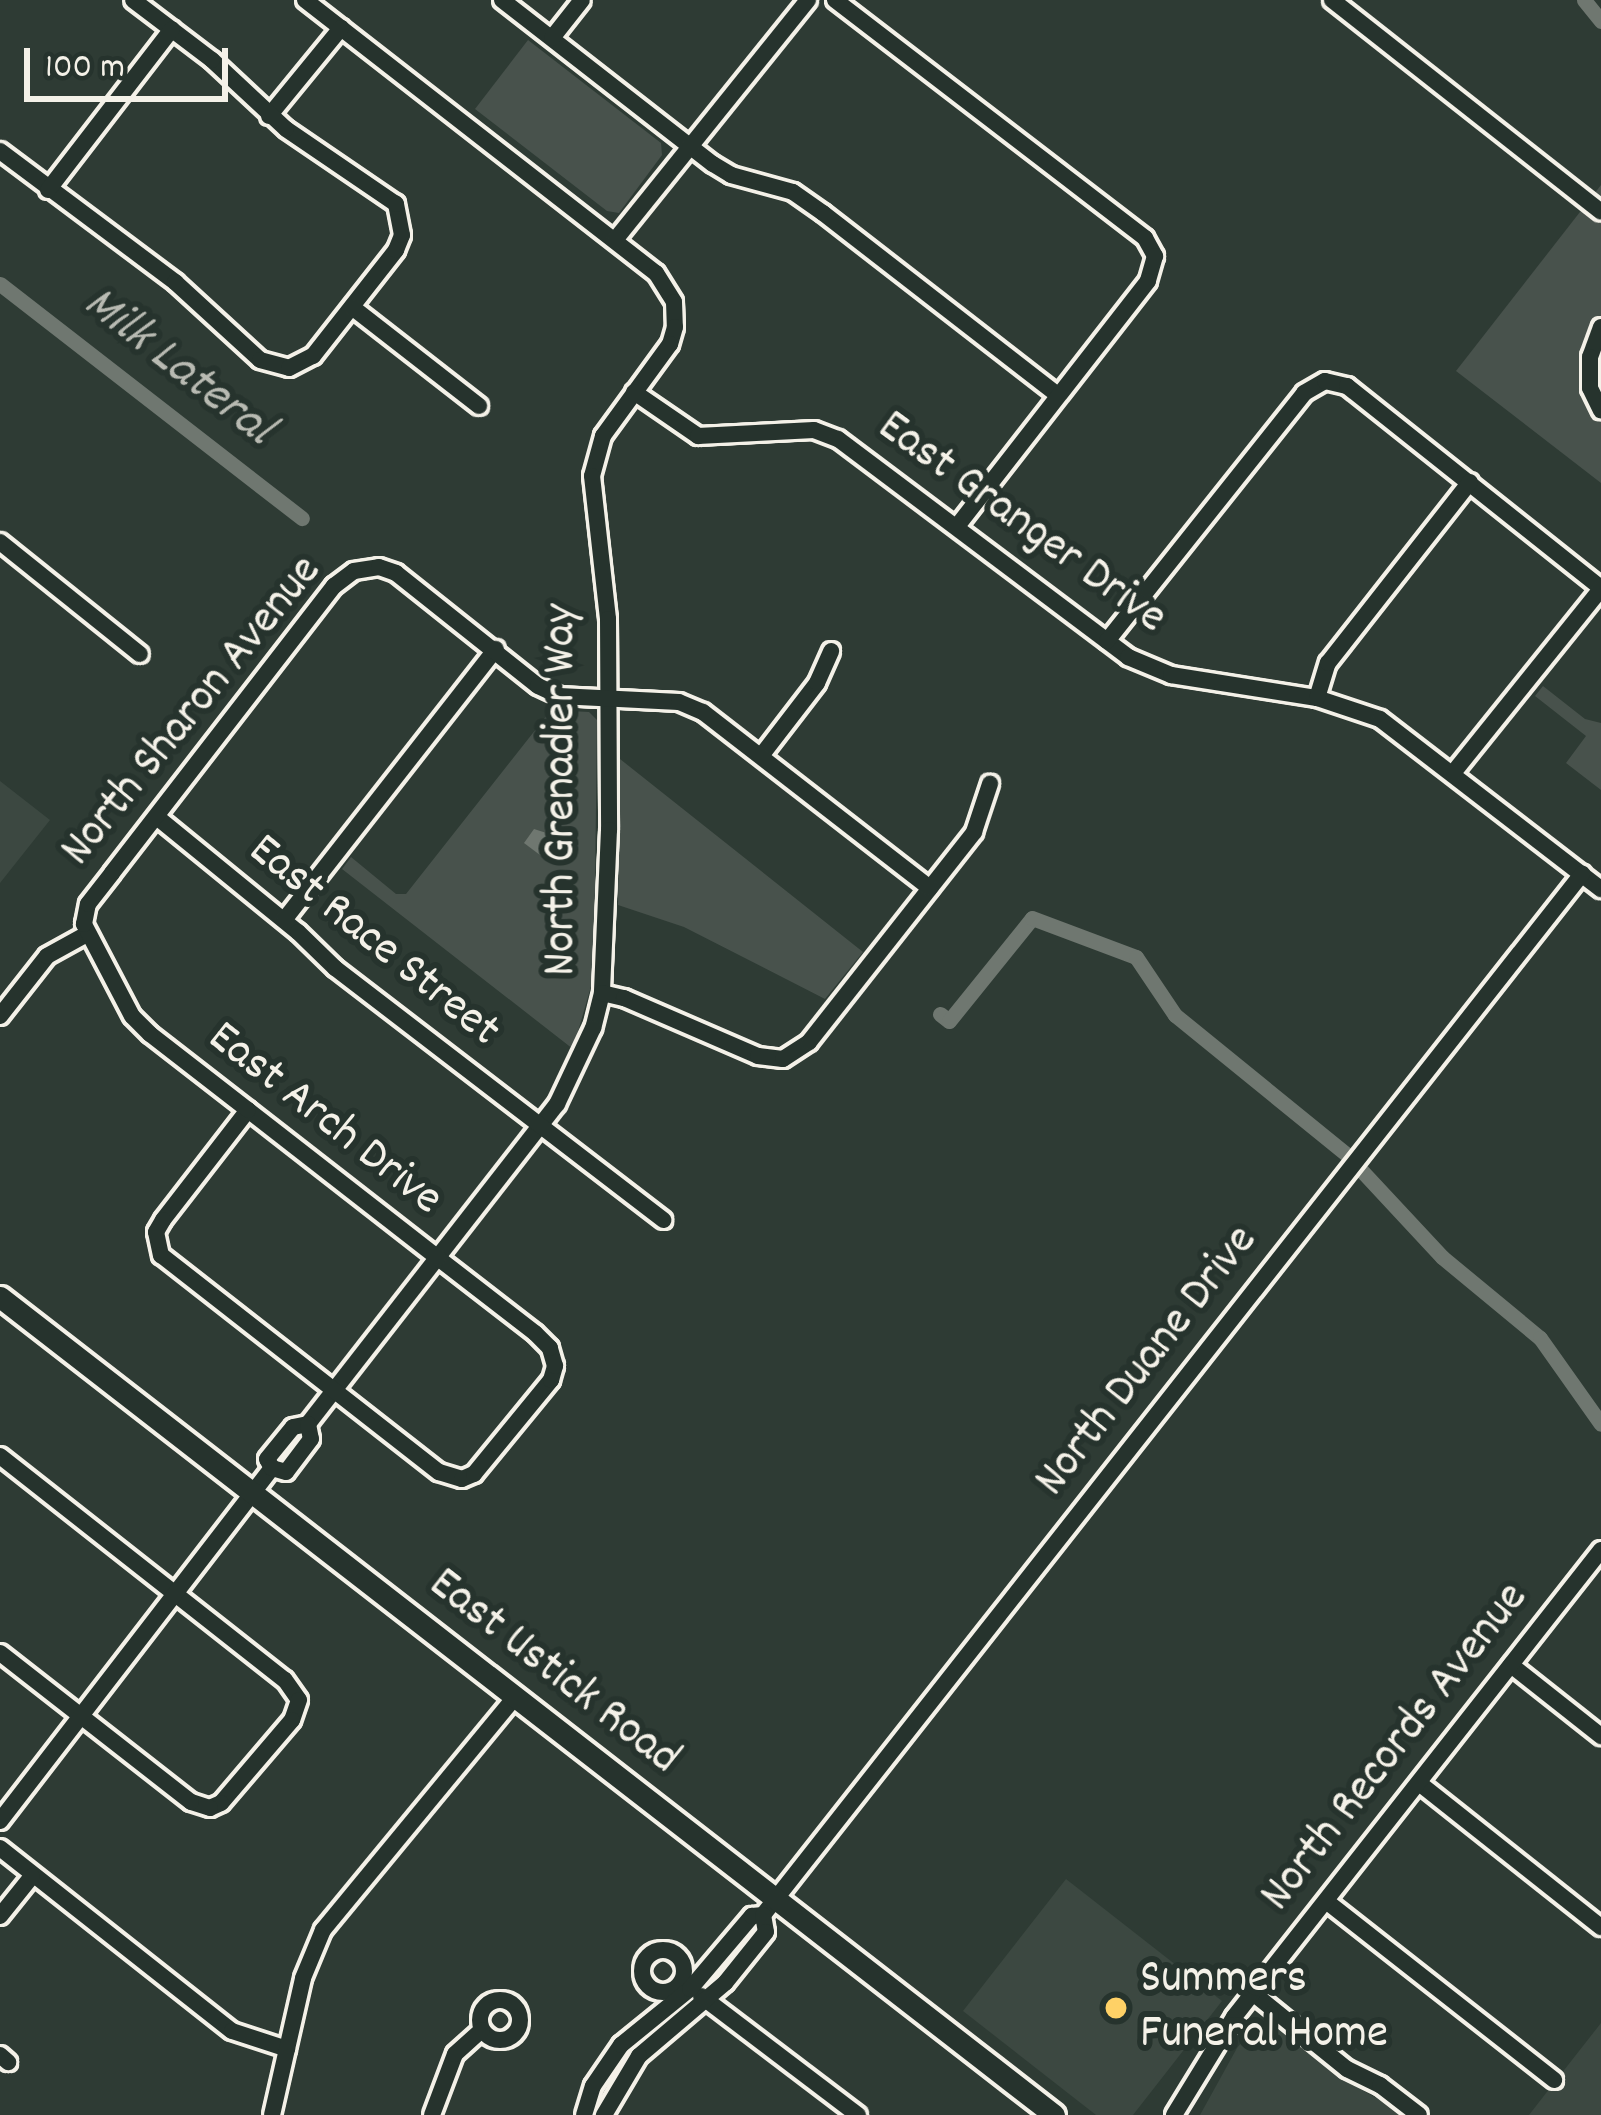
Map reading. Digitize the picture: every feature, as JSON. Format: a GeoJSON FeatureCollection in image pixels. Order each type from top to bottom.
{"type":"FeatureCollection","features":[{"type":"Feature","properties":{"kind":"main road","name":"East Ustick Road"},"geometry":{"type":"LineString","coordinates":[[0,1297],[516,1696],[770,1907],[1054,2115]]}},
{"type":"Feature","properties":{"kind":"street"},"geometry":{"type":"LineString","coordinates":[[0,151],[176,282],[260,360],[289,368],[314,356],[396,250],[401,218],[385,192],[269,116],[134,0]]}},
{"type":"Feature","properties":{"kind":"street"},"geometry":{"type":"LineString","coordinates":[[305,0],[615,240],[808,0]]}},
{"type":"Feature","properties":{"kind":"street"},"geometry":{"type":"LineString","coordinates":[[502,0],[731,175],[793,192],[1058,395]]}},
{"type":"Feature","properties":{"kind":"street"},"geometry":{"type":"LineString","coordinates":[[552,38],[582,0]]}},
{"type":"Feature","properties":{"kind":"street"},"geometry":{"type":"LineString","coordinates":[[835,0],[1145,238],[1155,256],[1148,281],[958,525]]}},
{"type":"Feature","properties":{"kind":"street"},"geometry":{"type":"LineString","coordinates":[[1332,0],[1601,212]]}},
{"type":"Feature","properties":{"kind":"street"},"geometry":{"type":"LineString","coordinates":[[269,116],[341,28]]}},
{"type":"Feature","properties":{"kind":"street"},"geometry":{"type":"LineString","coordinates":[[48,190],[172,29]]}},
{"type":"Feature","properties":{"kind":"street","name":"North Grenadier Way"},"geometry":{"type":"LineString","coordinates":[[0,1821],[272,1468],[286,1472],[311,1439],[308,1424],[542,1125],[580,1060],[602,993],[609,900],[608,619],[592,476],[603,436],[670,344],[674,302],[656,273],[615,240]]}},
{"type":"Feature","properties":{"kind":"street"},"geometry":{"type":"LineString","coordinates":[[352,307],[478,406]]}},
{"type":"Feature","properties":{"kind":"street"},"geometry":{"type":"LineString","coordinates":[[1601,327],[1590,357],[1590,388],[1601,411]]}},
{"type":"Feature","properties":{"kind":"street"},"geometry":{"type":"LineString","coordinates":[[1107,641],[1316,384],[1347,386],[1601,588],[1453,773]]}},
{"type":"Feature","properties":{"kind":"street","name":"East Granger Drive"},"geometry":{"type":"LineString","coordinates":[[634,392],[698,436],[814,430],[838,439],[1147,668],[1317,698],[1380,719],[1601,889]]}},
{"type":"Feature","properties":{"kind":"street"},"geometry":{"type":"LineString","coordinates":[[1317,698],[1328,663],[1470,482]]}},
{"type":"Feature","properties":{"kind":"street"},"geometry":{"type":"LineString","coordinates":[[0,542],[140,654]]}},
{"type":"Feature","properties":{"kind":"street","name":"North Sharon Avenue"},"geometry":{"type":"LineString","coordinates":[[84,914],[345,575],[369,568],[396,573],[496,649]]}},
{"type":"Feature","properties":{"kind":"street"},"geometry":{"type":"LineString","coordinates":[[284,920],[496,649],[548,691],[608,702],[679,702],[703,712],[930,888]]}},
{"type":"Feature","properties":{"kind":"street"},"geometry":{"type":"LineString","coordinates":[[760,756],[817,683],[831,651]]}},
{"type":"Feature","properties":{"kind":"street"},"geometry":{"type":"LineString","coordinates":[[602,993],[624,998],[758,1056],[783,1059],[809,1042],[974,832],[990,784]]}},
{"type":"Feature","properties":{"kind":"street","name":"East Race Street"},"geometry":{"type":"LineString","coordinates":[[158,818],[284,920],[334,968],[663,1220]]}},
{"type":"Feature","properties":{"kind":"street","name":"North Duane Drive"},"geometry":{"type":"LineString","coordinates":[[692,1991],[752,1916],[770,1907],[1582,874]]}},
{"type":"Feature","properties":{"kind":"street","name":"East Arch Drive"},"geometry":{"type":"LineString","coordinates":[[84,914],[87,934],[132,1016],[546,1343],[554,1359],[554,1372],[542,1393],[484,1466],[462,1479],[439,1472],[333,1391]]}},
{"type":"Feature","properties":{"kind":"street","name":"North Sharon Avenue"},"geometry":{"type":"LineString","coordinates":[[0,1016],[47,956],[87,934]]}},
{"type":"Feature","properties":{"kind":"street"},"geometry":{"type":"LineString","coordinates":[[248,1110],[163,1220],[156,1244],[172,1267],[333,1391]]}},
{"type":"Feature","properties":{"kind":"street"},"geometry":{"type":"LineString","coordinates":[[0,1456],[285,1680],[299,1700],[292,1720],[221,1803],[210,1808],[191,1802],[0,1653]]}},
{"type":"Feature","properties":{"kind":"street","name":"North Records Avenue"},"geometry":{"type":"LineString","coordinates":[[1174,2115],[1209,2052],[1601,1550]]}},
{"type":"Feature","properties":{"kind":"street"},"geometry":{"type":"LineString","coordinates":[[1511,1665],[1601,1736]]}},
{"type":"Feature","properties":{"kind":"street"},"geometry":{"type":"LineString","coordinates":[[272,2115],[303,1978],[322,1930],[516,1696]]}},
{"type":"Feature","properties":{"kind":"street"},"geometry":{"type":"LineString","coordinates":[[1419,1783],[1601,1927]]}},
{"type":"Feature","properties":{"kind":"street"},"geometry":{"type":"LineString","coordinates":[[0,1848],[232,2031],[286,2049]]}},
{"type":"Feature","properties":{"kind":"street"},"geometry":{"type":"LineString","coordinates":[[0,1916],[32,1876]]}},
{"type":"Feature","properties":{"kind":"street"},"geometry":{"type":"LineString","coordinates":[[1326,1901],[1554,2080]]}},
{"type":"Feature","properties":{"kind":"street"},"geometry":{"type":"LineString","coordinates":[[584,2115],[593,2086],[621,2045],[692,1991]]}},
{"type":"Feature","properties":{"kind":"street"},"geometry":{"type":"LineString","coordinates":[[604,2115],[639,2056],[692,1991]]}},
{"type":"Feature","properties":{"kind":"street"},"geometry":{"type":"LineString","coordinates":[[692,1991],[858,2115]]}},
{"type":"Feature","properties":{"kind":"street"},"geometry":{"type":"LineString","coordinates":[[1253,1994],[1347,2069],[1380,2085],[1419,2115]]}},
{"type":"Feature","properties":{"kind":"street"},"geometry":{"type":"LineString","coordinates":[[431,2115],[454,2054],[482,2030]]}},
{"type":"Feature","properties":{"kind":"shaded area"},"geometry":{"type":"Polygon","coordinates":[[[528,40],[661,143],[662,155],[619,213],[607,211],[475,109],[528,40]]]}},
{"type":"Feature","properties":{"kind":"shaded area"},"geometry":{"type":"Polygon","coordinates":[[[1601,185],[1601,483],[1456,371],[1601,185]]]}},
{"type":"Feature","properties":{"kind":"shaded area"},"geometry":{"type":"Polygon","coordinates":[[[1543,686],[1585,719],[1601,723],[1601,790],[1566,763],[1586,736],[1535,696],[1543,686]]]}},
{"type":"Feature","properties":{"kind":"shaded area"},"geometry":{"type":"Polygon","coordinates":[[[551,710],[589,712],[597,720],[594,976],[573,1049],[342,869],[351,857],[396,894],[406,894],[551,710]]]}},
{"type":"Feature","properties":{"kind":"shaded area"},"geometry":{"type":"Polygon","coordinates":[[[620,759],[863,952],[825,999],[684,927],[618,905],[620,759]]]}},
{"type":"Feature","properties":{"kind":"shaded area"},"geometry":{"type":"Polygon","coordinates":[[[0,781],[50,820],[0,883],[0,781]]]}},
{"type":"Feature","properties":{"kind":"shaded area"},"geometry":{"type":"Polygon","coordinates":[[[534,829],[559,837],[544,858],[524,843],[534,829]]]}},
{"type":"Feature","properties":{"kind":"shaded area"},"geometry":{"type":"Polygon","coordinates":[[[1066,1879],[1222,2001],[1133,2115],[1096,2115],[963,2011],[1066,1879]]]}},
{"type":"Feature","properties":{"kind":"shaded area"},"geometry":{"type":"Polygon","coordinates":[[[1266,2020],[1341,2078],[1406,2115],[1200,2115],[1237,2048],[1258,2021],[1266,2020]]]}},
{"type":"Feature","properties":{"kind":"shaded area"},"geometry":{"type":"Polygon","coordinates":[[[1601,2023],[1601,2115],[1529,2115],[1550,2088],[1601,2023]]]}},
{"type":"Feature","properties":{"kind":"waterway"},"geometry":{"type":"LineString","coordinates":[[1584,0],[1601,21]]}},
{"type":"Feature","properties":{"kind":"waterway","name":"Milk Lateral"},"geometry":{"type":"LineString","coordinates":[[0,284],[302,518]]}},
{"type":"Feature","properties":{"kind":"waterway","name":"Milk Lateral"},"geometry":{"type":"LineString","coordinates":[[940,1014],[949,1021],[1032,918],[1136,957],[1175,1015],[1346,1154]]}},
{"type":"Feature","properties":{"kind":"waterway","name":"Milk Lateral"},"geometry":{"type":"LineString","coordinates":[[1361,1170],[1442,1257],[1540,1338],[1601,1424]]}},
{"type":"Feature","properties":{"kind":"place","name":"Summers Funeral Home"},"geometry":{"type":"Point","coordinates":[1116,2008]}}]}
